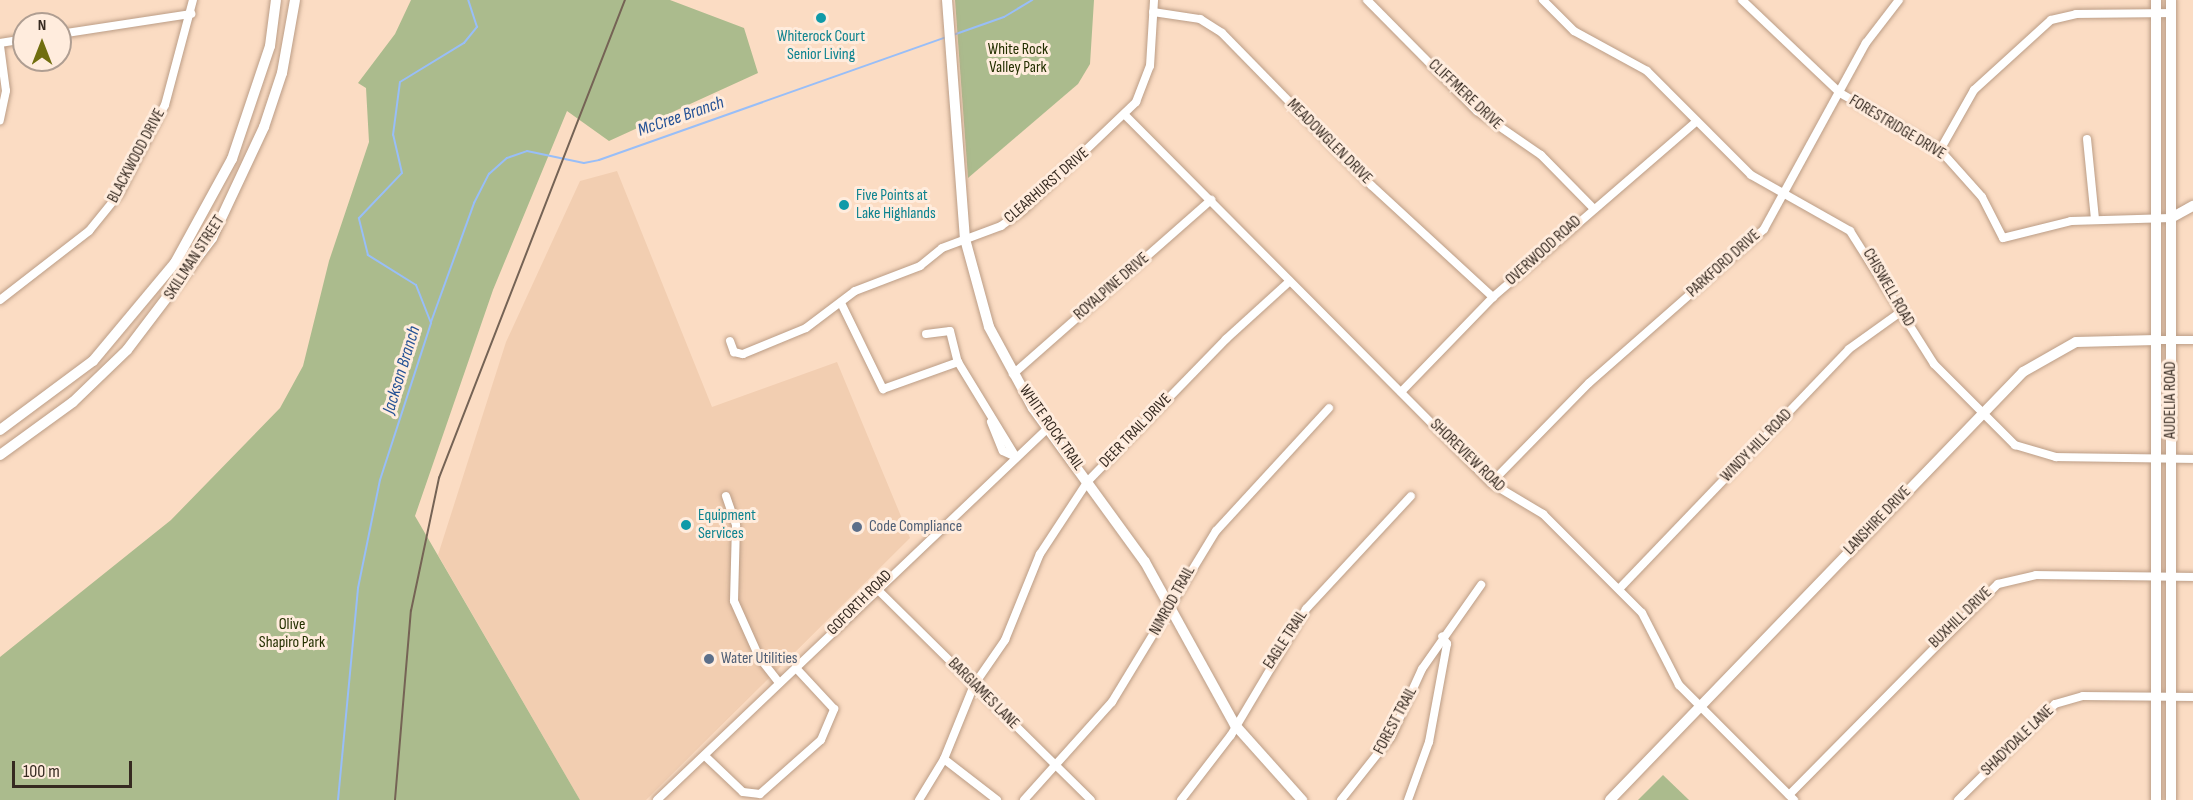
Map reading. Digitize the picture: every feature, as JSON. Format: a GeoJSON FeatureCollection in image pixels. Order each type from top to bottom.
{"type":"FeatureCollection","features":[{"type":"Feature","properties":{"kind":"main road","name":"SKILLMAN STREET"},"geometry":{"type":"LineString","coordinates":[[0,430],[93,361],[175,263],[232,159],[256,90],[276,0]]}},
{"type":"Feature","properties":{"kind":"main road","name":"SKILLMAN STREET"},"geometry":{"type":"LineString","coordinates":[[0,455],[62,411],[111,367],[188,270],[231,204],[273,96],[295,0]]}},
{"type":"Feature","properties":{"kind":"main road","name":"WHITE ROCK TRAIL"},"geometry":{"type":"LineString","coordinates":[[947,0],[965,239],[980,306],[1013,374],[1047,429],[1088,481],[1170,608],[1235,725],[1302,800]]}},
{"type":"Feature","properties":{"kind":"main road","name":"AUDELIA ROAD"},"geometry":{"type":"LineString","coordinates":[[2156,0],[2156,800]]}},
{"type":"Feature","properties":{"kind":"main road","name":"AUDELIA ROAD"},"geometry":{"type":"LineString","coordinates":[[2171,800],[2173,697],[2171,577],[2172,0]]}},
{"type":"Feature","properties":{"kind":"main road"},"geometry":{"type":"LineString","coordinates":[[256,90],[273,96]]}},
{"type":"Feature","properties":{"kind":"main road"},"geometry":{"type":"LineString","coordinates":[[2171,218],[2193,206]]}},
{"type":"Feature","properties":{"kind":"main road"},"geometry":{"type":"LineString","coordinates":[[175,263],[188,270]]}},
{"type":"Feature","properties":{"kind":"main road","name":"LANSHIRE DRIVE"},"geometry":{"type":"LineString","coordinates":[[1610,800],[2023,372],[2061,347],[2094,339],[2156,340]]}},
{"type":"Feature","properties":{"kind":"street","name":"BLACKWOOD DRIVE"},"geometry":{"type":"LineString","coordinates":[[0,300],[62,254],[112,203],[165,105],[193,0]]}},
{"type":"Feature","properties":{"kind":"street","name":"CLEARHURST DRIVE"},"geometry":{"type":"LineString","coordinates":[[730,341],[734,352],[743,354],[820,321],[841,303],[965,239],[1011,220],[1126,116],[1147,79],[1154,0]]}},
{"type":"Feature","properties":{"kind":"street","name":"CLIFFMERE DRIVE"},"geometry":{"type":"LineString","coordinates":[[1367,0],[1477,111],[1541,155],[1593,208]]}},
{"type":"Feature","properties":{"kind":"street","name":"CHISWELL ROAD"},"geometry":{"type":"LineString","coordinates":[[1543,0],[1574,32],[1647,71],[1751,175],[1860,240],[1934,364],[1981,415],[2015,445],[2043,456],[2193,459]]}},
{"type":"Feature","properties":{"kind":"street","name":"FORESTRIDGE DRIVE"},"geometry":{"type":"LineString","coordinates":[[1742,0],[1840,93],[1940,150],[1982,197],[2003,238],[2095,219],[2171,218]]}},
{"type":"Feature","properties":{"kind":"street","name":"PARKFORD DRIVE"},"geometry":{"type":"LineString","coordinates":[[1491,483],[1589,383],[1752,241],[1784,196],[1866,43],[1899,0]]}},
{"type":"Feature","properties":{"kind":"street","name":"MEADOWGLEN DRIVE"},"geometry":{"type":"LineString","coordinates":[[1153,12],[1192,17],[1222,33],[1371,185],[1493,297]]}},
{"type":"Feature","properties":{"kind":"street"},"geometry":{"type":"LineString","coordinates":[[1940,150],[1974,90],[2044,24],[2063,15],[2172,13]]}},
{"type":"Feature","properties":{"kind":"street"},"geometry":{"type":"LineString","coordinates":[[72,32],[191,14]]}},
{"type":"Feature","properties":{"kind":"street"},"geometry":{"type":"LineString","coordinates":[[0,44],[6,91],[0,120]]}},
{"type":"Feature","properties":{"kind":"street","name":"SHOREVIEW ROAD"},"geometry":{"type":"LineString","coordinates":[[1126,116],[1491,483],[1543,514],[1642,613],[1672,674],[1700,706],[1792,798]]}},
{"type":"Feature","properties":{"kind":"street","name":"OVERWOOD ROAD"},"geometry":{"type":"LineString","coordinates":[[1401,392],[1493,297],[1696,121]]}},
{"type":"Feature","properties":{"kind":"street"},"geometry":{"type":"LineString","coordinates":[[2087,139],[2095,219]]}},
{"type":"Feature","properties":{"kind":"street","name":"ROYALPINE DRIVE"},"geometry":{"type":"LineString","coordinates":[[1013,374],[1211,200]]}},
{"type":"Feature","properties":{"kind":"street","name":"DEER TRAIL DRIVE"},"geometry":{"type":"LineString","coordinates":[[920,800],[944,759],[974,685],[1005,640],[1040,554],[1088,481],[1226,339],[1290,281]]}},
{"type":"Feature","properties":{"kind":"street"},"geometry":{"type":"LineString","coordinates":[[841,303],[882,388],[958,362]]}},
{"type":"Feature","properties":{"kind":"street","name":"WINDY HILL ROAD"},"geometry":{"type":"LineString","coordinates":[[1618,589],[1850,349],[1902,311]]}},
{"type":"Feature","properties":{"kind":"street"},"geometry":{"type":"LineString","coordinates":[[926,334],[950,331],[958,362],[991,422],[999,445],[1016,457]]}},
{"type":"Feature","properties":{"kind":"street","name":"LANSHIRE DRIVE"},"geometry":{"type":"LineString","coordinates":[[2156,340],[2193,340]]}},
{"type":"Feature","properties":{"kind":"street","name":"NIMROD TRAIL"},"geometry":{"type":"LineString","coordinates":[[1024,800],[1112,702],[1241,498],[1329,408]]}},
{"type":"Feature","properties":{"kind":"street","name":"GOFORTH ROAD"},"geometry":{"type":"LineString","coordinates":[[657,800],[705,756],[875,587],[1047,429]]}},
{"type":"Feature","properties":{"kind":"street"},"geometry":{"type":"LineString","coordinates":[[726,496],[736,525],[734,601],[759,657],[778,683]]}},
{"type":"Feature","properties":{"kind":"street","name":"EAGLE TRAIL"},"geometry":{"type":"LineString","coordinates":[[1180,800],[1235,725],[1306,609],[1411,496]]}},
{"type":"Feature","properties":{"kind":"street","name":"BUXHILL DRIVE"},"geometry":{"type":"LineString","coordinates":[[1792,798],[1998,584],[2036,575],[2193,577]]}},
{"type":"Feature","properties":{"kind":"street","name":"FOREST TRAIL"},"geometry":{"type":"LineString","coordinates":[[1341,800],[1390,737],[1442,636],[1481,585]]}},
{"type":"Feature","properties":{"kind":"street","name":"BARGIAMES LANE"},"geometry":{"type":"LineString","coordinates":[[875,587],[1091,800]]}},
{"type":"Feature","properties":{"kind":"street","name":"FOREST TRAIL"},"geometry":{"type":"LineString","coordinates":[[1408,800],[1429,742],[1447,644],[1442,636]]}},
{"type":"Feature","properties":{"kind":"street"},"geometry":{"type":"LineString","coordinates":[[705,756],[743,792],[760,794],[821,740],[834,709],[795,668]]}},
{"type":"Feature","properties":{"kind":"street","name":"SHADYDALE LANE"},"geometry":{"type":"LineString","coordinates":[[1958,800],[2055,704],[2083,696],[2193,697]]}},
{"type":"Feature","properties":{"kind":"street"},"geometry":{"type":"LineString","coordinates":[[944,759],[997,800]]}},
{"type":"Feature","properties":{"kind":"street","name":"GOFORTH ROAD"},"geometry":{"type":"LineString","coordinates":[[665,800],[678,782]]}},
{"type":"Feature","properties":{"kind":"shaded area"},"geometry":{"type":"Polygon","coordinates":[[[617,171],[712,407],[837,362],[910,538],[646,800],[580,800],[438,555],[506,342],[580,181],[617,171]]]}},
{"type":"Feature","properties":{"kind":"green space","name":"Olive Shapiro Park"},"geometry":{"type":"Polygon","coordinates":[[[411,0],[670,0],[744,28],[758,73],[609,141],[567,111],[493,290],[415,516],[580,800],[0,800],[0,657],[171,520],[280,408],[303,366],[329,261],[369,142],[366,88],[358,83],[395,34],[411,0]]]}},
{"type":"Feature","properties":{"kind":"green space","name":"White Rock Valley Park"},"geometry":{"type":"Polygon","coordinates":[[[955,0],[1094,0],[1090,64],[1078,84],[968,178],[955,0]]]}},
{"type":"Feature","properties":{"kind":"green space"},"geometry":{"type":"Polygon","coordinates":[[[1663,775],[1689,800],[1638,800],[1663,775]]]}},
{"type":"Feature","properties":{"kind":"waterway","name":"Jackson Branch"},"geometry":{"type":"LineString","coordinates":[[338,800],[358,588],[380,480],[431,323],[416,285],[368,255],[359,218],[402,173],[393,135],[400,82],[464,43],[477,27],[468,0]]}},
{"type":"Feature","properties":{"kind":"waterway","name":"McCree Branch"},"geometry":{"type":"LineString","coordinates":[[953,35],[1004,17],[1032,0]]}},
{"type":"Feature","properties":{"kind":"waterway","name":"McCree Branch"},"geometry":{"type":"LineString","coordinates":[[431,322],[474,203],[489,174],[507,158],[527,151],[584,163],[599,160],[947,37]]}},
{"type":"Feature","properties":{"kind":"tram line"},"geometry":{"type":"LineString","coordinates":[[395,800],[411,611],[439,478],[625,0]]}},
{"type":"Feature","properties":{"kind":"place","name":"Whiterock Court Senior Living"},"geometry":{"type":"Point","coordinates":[821,18]}},
{"type":"Feature","properties":{"kind":"place","name":"Five Points at Lake Highlands"},"geometry":{"type":"Point","coordinates":[844,205]}},
{"type":"Feature","properties":{"kind":"place","name":"Equipment Services"},"geometry":{"type":"Point","coordinates":[686,525]}},
{"type":"Feature","properties":{"kind":"place","name":"Code Compliance"},"geometry":{"type":"Point","coordinates":[857,527]}},
{"type":"Feature","properties":{"kind":"place","name":"Water Utilities"},"geometry":{"type":"Point","coordinates":[709,659]}}]}
